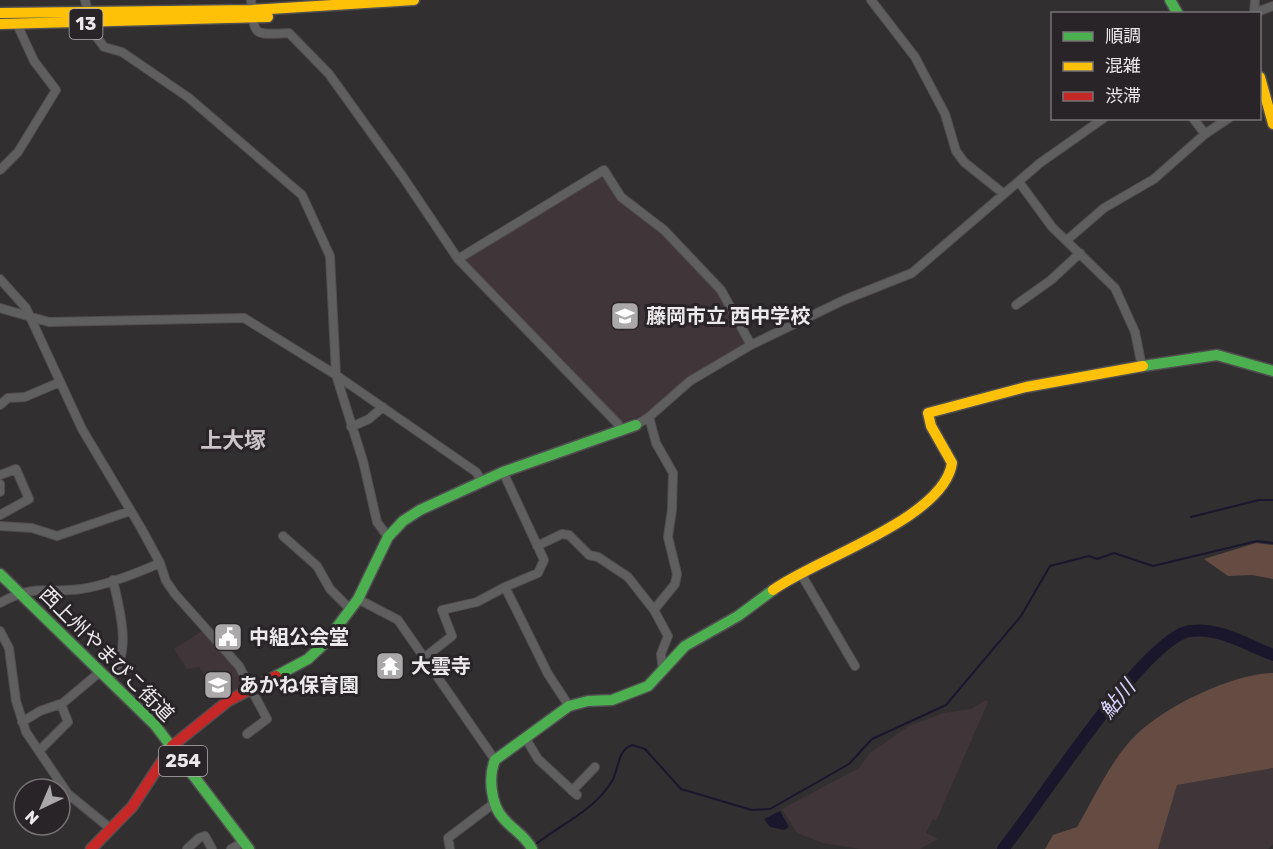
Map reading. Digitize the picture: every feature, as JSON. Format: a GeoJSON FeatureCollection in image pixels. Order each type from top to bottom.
{"type":"FeatureCollection","features":[{"type":"Feature","properties":{"kind":"main road","name":"13"},"geometry":{"type":"LineString","coordinates":[[0,13],[251,10],[340,7],[414,0]]}},
{"type":"Feature","properties":{"kind":"main road","name":"13"},"geometry":{"type":"LineString","coordinates":[[0,24],[91,24],[251,10]]}},
{"type":"Feature","properties":{"kind":"main road"},"geometry":{"type":"LineString","coordinates":[[1261,86],[1263,104],[1273,124]]}},
{"type":"Feature","properties":{"kind":"main road"},"geometry":{"type":"LineString","coordinates":[[532,849],[529,842],[505,821],[494,804],[492,766],[495,760],[569,706],[588,701],[612,700],[648,686],[685,646],[738,616],[764,595],[864,543],[916,511],[950,476],[952,463],[931,426],[927,413],[1026,387],[1217,355],[1273,371]]}},
{"type":"Feature","properties":{"kind":"main road"},"geometry":{"type":"LineString","coordinates":[[91,849],[153,780],[172,746],[218,708],[250,688],[309,659],[325,643],[351,610],[388,537],[403,521],[420,510],[503,472],[636,425]]}},
{"type":"Feature","properties":{"kind":"main road","name":"西上州やまびこ街道"},"geometry":{"type":"LineString","coordinates":[[0,574],[105,675],[172,746],[247,845]]}},
{"type":"Feature","properties":{"kind":"street"},"geometry":{"type":"LineString","coordinates":[[85,0],[93,32],[104,46],[122,52],[189,98],[302,195],[330,256],[336,375],[363,461],[377,522],[388,537]]}},
{"type":"Feature","properties":{"kind":"street"},"geometry":{"type":"LineString","coordinates":[[871,0],[915,57],[945,114],[956,151],[964,162],[1004,194]]}},
{"type":"Feature","properties":{"kind":"street"},"geometry":{"type":"LineString","coordinates":[[1257,12],[1273,6]]}},
{"type":"Feature","properties":{"kind":"street"},"geometry":{"type":"LineString","coordinates":[[251,10],[257,32],[262,34],[289,33],[329,74],[458,259],[618,424],[621,432]]}},
{"type":"Feature","properties":{"kind":"street"},"geometry":{"type":"LineString","coordinates":[[0,170],[18,152],[56,90],[34,61],[17,24]]}},
{"type":"Feature","properties":{"kind":"street"},"geometry":{"type":"LineString","coordinates":[[636,425],[649,417],[690,381],[751,345],[844,300],[912,273],[1040,163],[1101,120]]}},
{"type":"Feature","properties":{"kind":"street"},"geometry":{"type":"LineString","coordinates":[[1194,120],[1205,134]]}},
{"type":"Feature","properties":{"kind":"street"},"geometry":{"type":"LineString","coordinates":[[1067,240],[1105,207],[1154,179],[1205,134],[1226,120]]}},
{"type":"Feature","properties":{"kind":"street"},"geometry":{"type":"LineString","coordinates":[[458,259],[604,170],[621,196],[664,230],[721,290],[751,345]]}},
{"type":"Feature","properties":{"kind":"street"},"geometry":{"type":"LineString","coordinates":[[1019,182],[1052,227],[1115,288],[1135,332],[1142,367]]}},
{"type":"Feature","properties":{"kind":"street"},"geometry":{"type":"LineString","coordinates":[[1016,305],[1051,280],[1080,253]]}},
{"type":"Feature","properties":{"kind":"street"},"geometry":{"type":"LineString","coordinates":[[0,279],[26,308],[82,429],[160,563],[174,594],[239,666],[267,719],[246,734]]}},
{"type":"Feature","properties":{"kind":"street"},"geometry":{"type":"LineString","coordinates":[[0,308],[49,322],[244,318],[383,407],[476,472],[482,481]]}},
{"type":"Feature","properties":{"kind":"street"},"geometry":{"type":"LineString","coordinates":[[0,405],[8,398],[25,397],[60,382]]}},
{"type":"Feature","properties":{"kind":"street"},"geometry":{"type":"LineString","coordinates":[[351,427],[369,419],[383,407]]}},
{"type":"Feature","properties":{"kind":"street"},"geometry":{"type":"LineString","coordinates":[[649,417],[656,442],[673,473],[672,510],[668,537],[677,574],[675,584],[654,610]]}},
{"type":"Feature","properties":{"kind":"street"},"geometry":{"type":"LineString","coordinates":[[0,476],[16,469],[29,499],[0,514]]}},
{"type":"Feature","properties":{"kind":"street"},"geometry":{"type":"LineString","coordinates":[[424,658],[452,636],[442,610],[477,602],[538,573],[544,560],[503,472]]}},
{"type":"Feature","properties":{"kind":"street"},"geometry":{"type":"LineString","coordinates":[[0,484],[0,492]]}},
{"type":"Feature","properties":{"kind":"street"},"geometry":{"type":"LineString","coordinates":[[0,526],[32,528],[57,536],[130,511]]}},
{"type":"Feature","properties":{"kind":"street"},"geometry":{"type":"LineString","coordinates":[[537,546],[562,534],[568,535],[589,555],[598,557],[628,577],[654,610],[669,636],[661,654],[663,671]]}},
{"type":"Feature","properties":{"kind":"street"},"geometry":{"type":"LineString","coordinates":[[284,536],[317,566],[330,589],[351,610]]}},
{"type":"Feature","properties":{"kind":"street"},"geometry":{"type":"LineString","coordinates":[[0,603],[20,592],[42,588],[80,589],[130,576],[160,563]]}},
{"type":"Feature","properties":{"kind":"street"},"geometry":{"type":"LineString","coordinates":[[801,574],[855,666]]}},
{"type":"Feature","properties":{"kind":"street"},"geometry":{"type":"LineString","coordinates":[[22,722],[40,711],[61,704],[120,667],[123,627],[113,580]]}},
{"type":"Feature","properties":{"kind":"street"},"geometry":{"type":"LineString","coordinates":[[505,587],[548,674],[569,706]]}},
{"type":"Feature","properties":{"kind":"street"},"geometry":{"type":"LineString","coordinates":[[358,599],[395,617],[495,760]]}},
{"type":"Feature","properties":{"kind":"street"},"geometry":{"type":"LineString","coordinates":[[0,631],[9,648],[22,722],[68,794],[111,829]]}},
{"type":"Feature","properties":{"kind":"street"},"geometry":{"type":"LineString","coordinates":[[39,751],[68,722],[61,704]]}},
{"type":"Feature","properties":{"kind":"street"},"geometry":{"type":"LineString","coordinates":[[526,739],[538,759],[574,793],[596,767]]}},
{"type":"Feature","properties":{"kind":"street"},"geometry":{"type":"LineString","coordinates":[[450,849],[448,838],[494,804]]}},
{"type":"Feature","properties":{"kind":"street"},"geometry":{"type":"LineString","coordinates":[[188,849],[199,838],[205,836],[212,849]]}},
{"type":"Feature","properties":{"kind":"street"},"geometry":{"type":"LineString","coordinates":[[231,849],[247,845]]}},
{"type":"Feature","properties":{"kind":"shaded area","name":"藤岡市立 西中学校"},"geometry":{"type":"Polygon","coordinates":[[[604,174],[618,195],[669,239],[719,292],[745,341],[744,345],[696,373],[646,414],[622,422],[466,265],[466,260],[604,174]]]}},
{"type":"Feature","properties":{"kind":"shaded area"},"geometry":{"type":"Polygon","coordinates":[[[1256,543],[1273,545],[1273,579],[1252,575],[1228,576],[1204,559],[1256,543]]]}},
{"type":"Feature","properties":{"kind":"shaded area"},"geometry":{"type":"Polygon","coordinates":[[[204,630],[236,666],[246,685],[221,699],[199,667],[187,669],[174,649],[204,630]]]}},
{"type":"Feature","properties":{"kind":"shaded area"},"geometry":{"type":"Polygon","coordinates":[[[1273,673],[1273,768],[1177,785],[1158,849],[1045,849],[1053,835],[1077,827],[1120,754],[1149,723],[1200,693],[1239,679],[1273,673]]]}},
{"type":"Feature","properties":{"kind":"shaded area"},"geometry":{"type":"Polygon","coordinates":[[[986,700],[988,702],[936,821],[933,819],[926,833],[938,839],[920,849],[861,849],[823,843],[797,833],[782,809],[859,768],[870,753],[909,726],[944,713],[971,709],[986,700]]]}},
{"type":"Feature","properties":{"kind":"shaded area"},"geometry":{"type":"Polygon","coordinates":[[[1273,768],[1273,844],[1268,849],[1158,849],[1177,785],[1273,768]]]}},
{"type":"Feature","properties":{"kind":"shaded area"},"geometry":{"type":"Polygon","coordinates":[[[780,811],[789,827],[784,830],[770,827],[764,819],[780,811]]]}},
{"type":"Feature","properties":{"kind":"waterway"},"geometry":{"type":"LineString","coordinates":[[1191,517],[1259,500],[1273,500]]}},
{"type":"Feature","properties":{"kind":"waterway"},"geometry":{"type":"LineString","coordinates":[[536,844],[577,816],[605,791],[612,781],[621,756],[632,745],[645,749],[681,789],[752,810],[770,809],[849,764],[872,739],[946,705],[1021,616],[1050,566],[1089,556],[1097,559],[1114,553],[1153,566],[1257,541],[1273,543]]}},
{"type":"Feature","properties":{"kind":"waterway","name":"鮎川"},"geometry":{"type":"LineString","coordinates":[[1003,849],[1120,692],[1146,662],[1170,641],[1190,631],[1201,630],[1222,634],[1273,655]]}},
{"type":"Feature","properties":{"kind":"traffic: fast"},"geometry":{"type":"LineString","coordinates":[[1170,0],[1177,12]]}},
{"type":"Feature","properties":{"kind":"traffic: fast"},"geometry":{"type":"LineString","coordinates":[[1143,366],[1217,355],[1273,371]]}},
{"type":"Feature","properties":{"kind":"traffic: fast"},"geometry":{"type":"LineString","coordinates":[[276,676],[308,659],[325,643],[358,599],[388,537],[403,521],[420,510],[503,472],[636,425]]}},
{"type":"Feature","properties":{"kind":"traffic: fast"},"geometry":{"type":"LineString","coordinates":[[0,574],[155,725],[249,849]]}},
{"type":"Feature","properties":{"kind":"traffic: fast"},"geometry":{"type":"LineString","coordinates":[[532,849],[503,818],[496,806],[491,782],[495,760],[569,706],[588,701],[612,700],[648,686],[685,646],[738,616],[773,590]]}},
{"type":"Feature","properties":{"kind":"traffic: slow"},"geometry":{"type":"LineString","coordinates":[[0,13],[252,10],[414,0]]}},
{"type":"Feature","properties":{"kind":"traffic: slow"},"geometry":{"type":"LineString","coordinates":[[0,24],[268,17]]}},
{"type":"Feature","properties":{"kind":"traffic: slow"},"geometry":{"type":"LineString","coordinates":[[1261,81],[1273,124]]}},
{"type":"Feature","properties":{"kind":"traffic: slow"},"geometry":{"type":"LineString","coordinates":[[773,590],[903,520],[927,502],[944,483],[952,463],[931,426],[928,413],[1026,387],[1143,366]]}},
{"type":"Feature","properties":{"kind":"traffic: jam"},"geometry":{"type":"LineString","coordinates":[[91,849],[132,807],[172,746],[228,701],[276,676]]}},
{"type":"Feature","properties":{"kind":"place","name":"藤岡市立 西中学校"},"geometry":{"type":"Point","coordinates":[625,316]}},
{"type":"Feature","properties":{"kind":"place","name":"中組公会堂"},"geometry":{"type":"Point","coordinates":[228,637]}},
{"type":"Feature","properties":{"kind":"place","name":"大雲寺"},"geometry":{"type":"Point","coordinates":[390,666]}},
{"type":"Feature","properties":{"kind":"place","name":"あかね保育園"},"geometry":{"type":"Point","coordinates":[218,685]}},
{"type":"Feature","properties":{"kind":"district","name":"上大塚"},"geometry":{"type":"Point","coordinates":[233,440]}}]}
